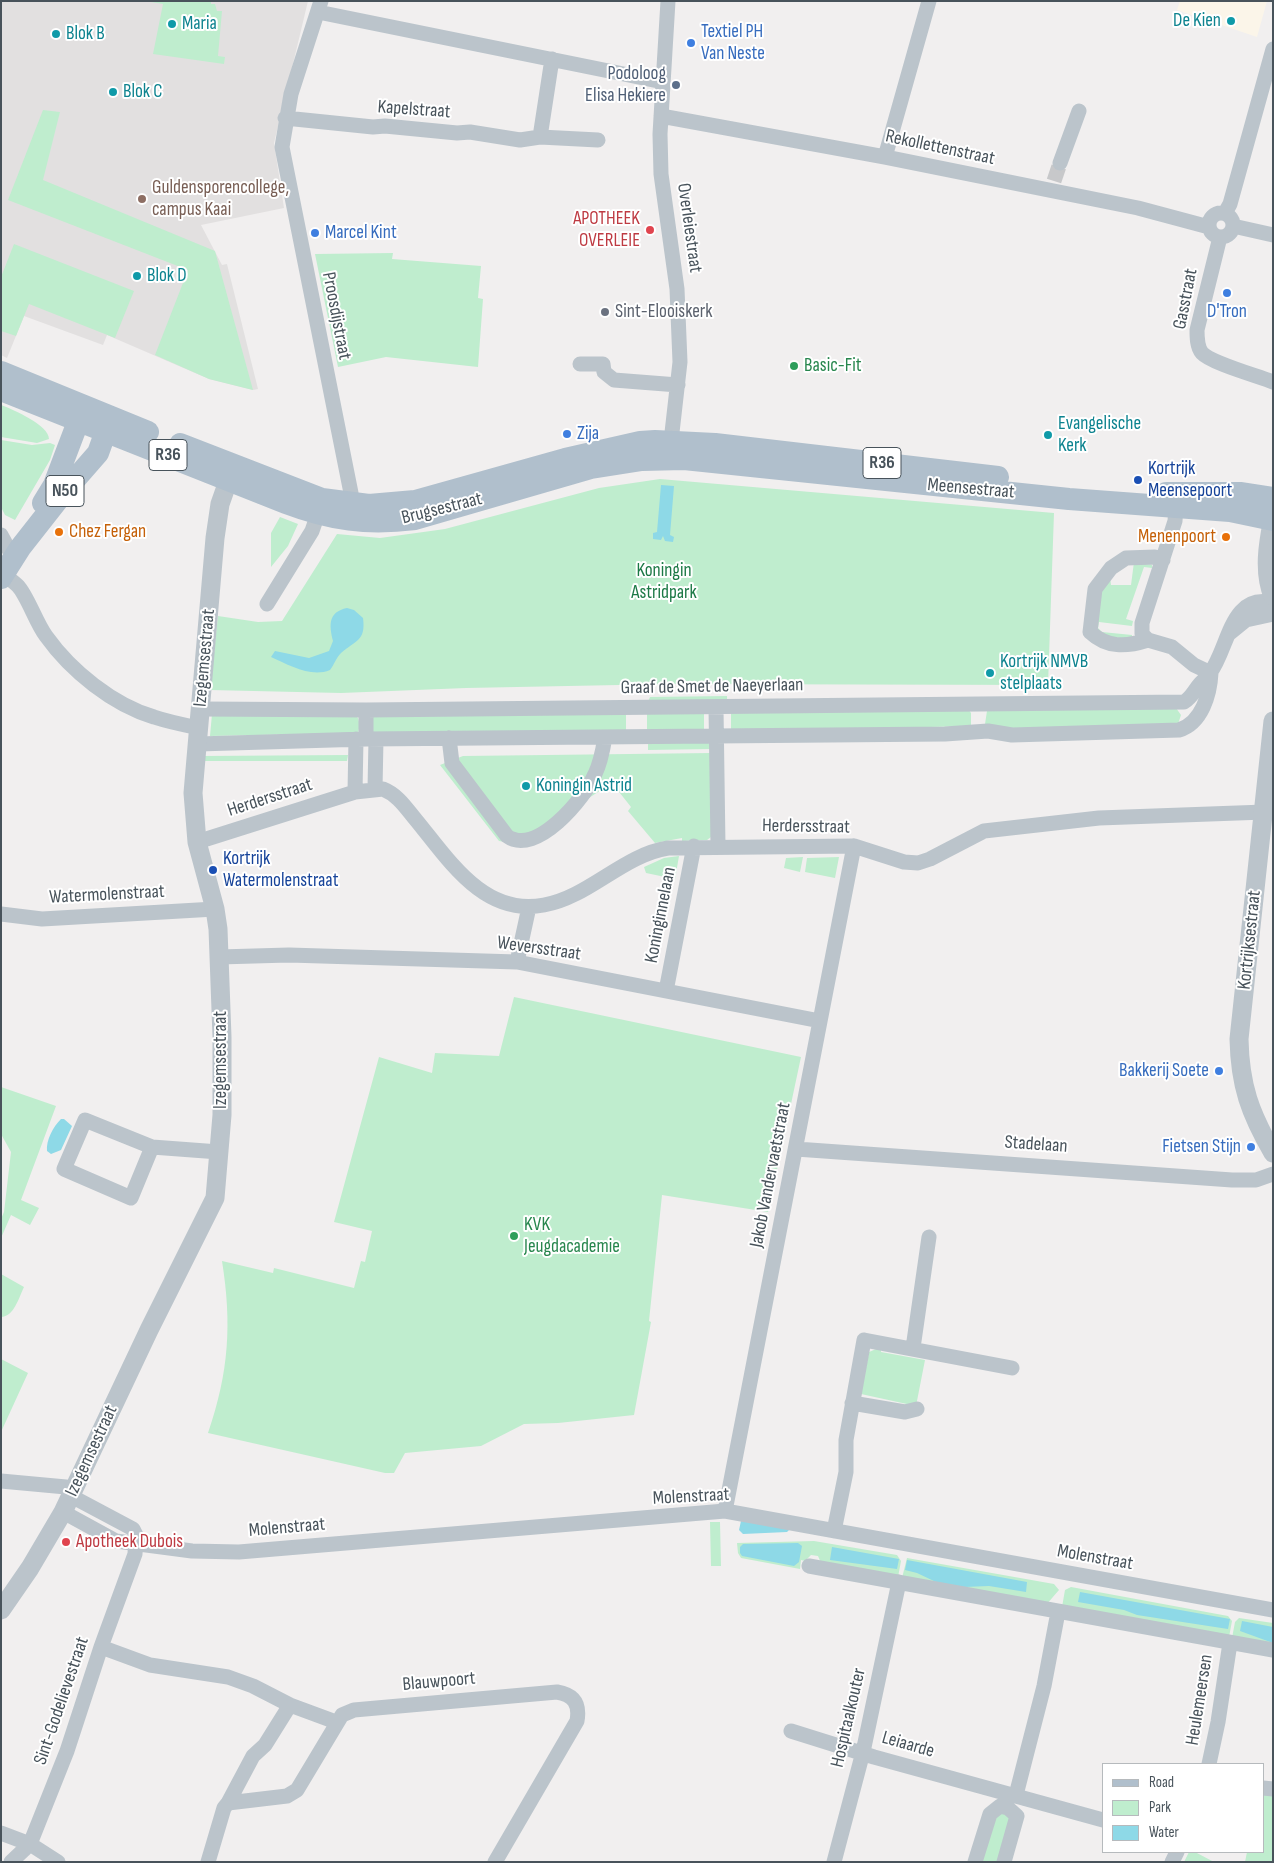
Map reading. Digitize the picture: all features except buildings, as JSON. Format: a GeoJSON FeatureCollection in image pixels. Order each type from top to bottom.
{"type":"FeatureCollection","features":[{"type":"Feature","properties":{"kind":"main road","name":"R36"},"geometry":{"type":"LineString","coordinates":[[1,372],[81,413]]}},
{"type":"Feature","properties":{"kind":"main road","name":"R36"},"geometry":{"type":"LineString","coordinates":[[1,390],[81,413],[109,424]]}},
{"type":"Feature","properties":{"kind":"main road","name":"N50"},"geometry":{"type":"LineString","coordinates":[[10,565],[25,532],[54,485],[81,413]]}},
{"type":"Feature","properties":{"kind":"main road","name":"Brugsestraat"},"geometry":{"type":"LineString","coordinates":[[109,424],[320,507],[347,512],[415,501],[565,459],[640,442],[670,450]]}},
{"type":"Feature","properties":{"kind":"main road","name":"N50"},"geometry":{"type":"LineString","coordinates":[[10,565],[98,453],[109,424]]}},
{"type":"Feature","properties":{"kind":"main road","name":"Meensestraat"},"geometry":{"type":"LineString","coordinates":[[670,450],[1138,492],[1221,492],[1273,498]]}},
{"type":"Feature","properties":{"kind":"main road","name":"Meensestraat"},"geometry":{"type":"LineString","coordinates":[[670,450],[736,464],[1069,499],[1230,511],[1273,520]]}},
{"type":"Feature","properties":{"kind":"street","name":"Overleiestraat"},"geometry":{"type":"LineString","coordinates":[[668,1],[661,116],[661,174],[677,289],[680,362],[670,450]]}},
{"type":"Feature","properties":{"kind":"street"},"geometry":{"type":"LineString","coordinates":[[885,157],[929,1]]}},
{"type":"Feature","properties":{"kind":"street"},"geometry":{"type":"LineString","coordinates":[[319,7],[663,82]]}},
{"type":"Feature","properties":{"kind":"street","name":"Proosdijstraat"},"geometry":{"type":"LineString","coordinates":[[319,7],[291,94],[285,118],[282,147],[351,492],[347,512]]}},
{"type":"Feature","properties":{"kind":"street"},"geometry":{"type":"LineString","coordinates":[[1273,49],[1230,204],[1229,220],[1230,232],[1215,232],[1213,216],[1229,220],[1273,235]]}},
{"type":"Feature","properties":{"kind":"street"},"geometry":{"type":"LineString","coordinates":[[540,137],[552,59]]}},
{"type":"Feature","properties":{"kind":"street"},"geometry":{"type":"LineString","coordinates":[[1060,163],[1079,111]]}},
{"type":"Feature","properties":{"kind":"street","name":"Rekollettenstraat"},"geometry":{"type":"LineString","coordinates":[[661,116],[1052,186],[1138,208],[1215,232]]}},
{"type":"Feature","properties":{"kind":"street","name":"Kapelstraat"},"geometry":{"type":"LineString","coordinates":[[285,118],[373,127],[385,126],[457,133],[470,132],[520,140],[540,137],[598,140]]}},
{"type":"Feature","properties":{"kind":"street","name":"Gasstraat"},"geometry":{"type":"LineString","coordinates":[[1215,232],[1197,330],[1199,348],[1201,353],[1211,359],[1273,382]]}},
{"type":"Feature","properties":{"kind":"street"},"geometry":{"type":"LineString","coordinates":[[580,364],[603,364],[604,372],[614,380],[678,385]]}},
{"type":"Feature","properties":{"kind":"street","name":"Izegemsestraat"},"geometry":{"type":"LineString","coordinates":[[1,1610],[30,1568],[69,1500],[148,1330],[215,1198],[222,1114],[219,957],[215,909],[197,842],[193,793],[220,504],[231,472]]}},
{"type":"Feature","properties":{"kind":"street"},"geometry":{"type":"LineString","coordinates":[[267,604],[312,531],[320,507]]}},
{"type":"Feature","properties":{"kind":"street"},"geometry":{"type":"LineString","coordinates":[[1176,507],[1175,521],[1142,623],[1142,634],[1148,640],[1172,647],[1194,665],[1210,673]]}},
{"type":"Feature","properties":{"kind":"street"},"geometry":{"type":"LineString","coordinates":[[1273,520],[1268,562],[1270,588],[1273,596]]}},
{"type":"Feature","properties":{"kind":"street","name":"Graaf de Smet de Naeyerlaan"},"geometry":{"type":"LineString","coordinates":[[1,536],[10,565],[35,621],[60,653],[96,686],[123,703],[198,736],[366,739],[945,734],[978,732],[1012,735],[1180,730],[1187,728],[1196,718],[1210,689],[1210,673]]}},
{"type":"Feature","properties":{"kind":"street"},"geometry":{"type":"LineString","coordinates":[[1148,640],[1131,645],[1101,643],[1090,632],[1095,589],[1111,568],[1126,558],[1155,558],[1163,560]]}},
{"type":"Feature","properties":{"kind":"street","name":"Graaf de Smet de Naeyerlaan"},"geometry":{"type":"LineString","coordinates":[[201,709],[716,708],[1184,702],[1210,673],[1230,633],[1237,614],[1245,606],[1261,600],[1273,603]]}},
{"type":"Feature","properties":{"kind":"street","name":"Graaf de Smet de Naeyerlaan"},"geometry":{"type":"LineString","coordinates":[[1230,633],[1246,620],[1273,614]]}},
{"type":"Feature","properties":{"kind":"street"},"geometry":{"type":"LineString","coordinates":[[978,704],[978,732]]}},
{"type":"Feature","properties":{"kind":"street"},"geometry":{"type":"LineString","coordinates":[[716,708],[718,846]]}},
{"type":"Feature","properties":{"kind":"street"},"geometry":{"type":"LineString","coordinates":[[366,710],[366,739],[375,789]]}},
{"type":"Feature","properties":{"kind":"street","name":"Kortrijksestraat"},"geometry":{"type":"LineString","coordinates":[[1273,721],[1270,771],[1240,1030],[1239,1059],[1249,1105],[1255,1121],[1273,1153]]}},
{"type":"Feature","properties":{"kind":"street"},"geometry":{"type":"LineString","coordinates":[[450,738],[450,758],[455,768],[507,836],[518,841],[525,841],[538,837],[579,800],[595,775],[605,737]]}},
{"type":"Feature","properties":{"kind":"street"},"geometry":{"type":"LineString","coordinates":[[355,792],[366,739]]}},
{"type":"Feature","properties":{"kind":"street","name":"Herdersstraat"},"geometry":{"type":"LineString","coordinates":[[197,842],[355,792],[383,789],[392,792],[401,801],[462,875],[477,889],[509,905],[529,908],[562,900],[640,858],[664,848],[694,846],[854,846],[904,862],[918,863],[930,859],[984,831],[1002,828],[1098,818],[1265,812]]}},
{"type":"Feature","properties":{"kind":"street","name":"Koninginnelaan"},"geometry":{"type":"LineString","coordinates":[[666,991],[694,846]]}},
{"type":"Feature","properties":{"kind":"street","name":"Jakob Vandervaetstraat"},"geometry":{"type":"LineString","coordinates":[[725,1512],[854,846]]}},
{"type":"Feature","properties":{"kind":"street"},"geometry":{"type":"LineString","coordinates":[[517,962],[529,908]]}},
{"type":"Feature","properties":{"kind":"street","name":"Watermolenstraat"},"geometry":{"type":"LineString","coordinates":[[1,914],[42,919],[215,909]]}},
{"type":"Feature","properties":{"kind":"street","name":"Weversstraat"},"geometry":{"type":"LineString","coordinates":[[219,957],[289,956],[517,962],[820,1021]]}},
{"type":"Feature","properties":{"kind":"street"},"geometry":{"type":"LineString","coordinates":[[152,1147],[131,1198],[58,1167],[81,1117],[152,1147],[219,1152]]}},
{"type":"Feature","properties":{"kind":"street","name":"Stadelaan"},"geometry":{"type":"LineString","coordinates":[[796,1149],[1232,1180],[1256,1180],[1273,1174]]}},
{"type":"Feature","properties":{"kind":"street"},"geometry":{"type":"LineString","coordinates":[[913,1348],[929,1236]]}},
{"type":"Feature","properties":{"kind":"street"},"geometry":{"type":"LineString","coordinates":[[834,1531],[846,1472],[846,1440],[864,1340],[1012,1368]]}},
{"type":"Feature","properties":{"kind":"street"},"geometry":{"type":"LineString","coordinates":[[852,1402],[905,1412],[917,1409]]}},
{"type":"Feature","properties":{"kind":"street"},"geometry":{"type":"LineString","coordinates":[[1,1481],[66,1487],[69,1500],[127,1524],[133,1529],[135,1544]]}},
{"type":"Feature","properties":{"kind":"street","name":"Molenstraat"},"geometry":{"type":"LineString","coordinates":[[135,1544],[192,1551],[248,1552],[725,1512],[1273,1610]]}},
{"type":"Feature","properties":{"kind":"street","name":"Sint-Godelievestraat"},"geometry":{"type":"LineString","coordinates":[[11,1862],[30,1844],[67,1751],[101,1647],[135,1554],[135,1544]]}},
{"type":"Feature","properties":{"kind":"street"},"geometry":{"type":"LineString","coordinates":[[809,1566],[1273,1650]]}},
{"type":"Feature","properties":{"kind":"street","name":"Hospitaalkouter"},"geometry":{"type":"LineString","coordinates":[[834,1862],[863,1752],[899,1582]]}},
{"type":"Feature","properties":{"kind":"street"},"geometry":{"type":"LineString","coordinates":[[1016,1795],[1044,1686],[1058,1612]]}},
{"type":"Feature","properties":{"kind":"street","name":"Heulemeersen"},"geometry":{"type":"LineString","coordinates":[[1209,1763],[1218,1722],[1230,1643]]}},
{"type":"Feature","properties":{"kind":"street"},"geometry":{"type":"LineString","coordinates":[[101,1647],[150,1665],[228,1677],[253,1686],[290,1705],[336,1722],[298,1790],[287,1796],[228,1803]]}},
{"type":"Feature","properties":{"kind":"street","name":"Blauwpoort"},"geometry":{"type":"LineString","coordinates":[[336,1722],[342,1715],[354,1710],[557,1692],[568,1694],[579,1709],[577,1721],[495,1862]]}},
{"type":"Feature","properties":{"kind":"street"},"geometry":{"type":"LineString","coordinates":[[208,1862],[224,1808],[253,1756],[265,1744],[290,1705]]}},
{"type":"Feature","properties":{"kind":"street","name":"Leiaarde"},"geometry":{"type":"LineString","coordinates":[[791,1731],[874,1757],[1102,1820]]}},
{"type":"Feature","properties":{"kind":"street"},"geometry":{"type":"LineString","coordinates":[[975,1862],[990,1814],[1000,1806],[1008,1808],[1017,1816],[1004,1862]]}},
{"type":"Feature","properties":{"kind":"street"},"geometry":{"type":"LineString","coordinates":[[1,1833],[30,1844],[58,1862]]}},
{"type":"Feature","properties":{"kind":"shaded area","name":"Guldensporencollege, campus Kaai"},"geometry":{"type":"Polygon","coordinates":[[[1,1],[308,1],[274,143],[284,208],[201,225],[222,265],[227,264],[258,389],[253,390],[209,379],[107,335],[103,345],[24,316],[7,358],[1,355],[1,1]]]}},
{"type":"Feature","properties":{"kind":"shaded area","name":"De Kien"},"geometry":{"type":"Polygon","coordinates":[[[1180,1],[1267,1],[1257,37],[1177,10],[1180,1]]]}},
{"type":"Feature","properties":{"kind":"green space"},"geometry":{"type":"Polygon","coordinates":[[[145,1],[211,1],[211,4],[215,4],[217,11],[222,11],[218,56],[225,57],[224,64],[153,54],[163,4],[145,1]]]}},
{"type":"Feature","properties":{"kind":"green space"},"geometry":{"type":"Polygon","coordinates":[[[43,110],[60,112],[43,180],[215,251],[253,390],[209,379],[155,355],[188,270],[8,200],[43,110]]]}},
{"type":"Feature","properties":{"kind":"green space"},"geometry":{"type":"Polygon","coordinates":[[[14,244],[134,291],[115,338],[29,304],[16,336],[1,331],[1,277],[14,244]]]}},
{"type":"Feature","properties":{"kind":"green space"},"geometry":{"type":"Polygon","coordinates":[[[393,253],[392,259],[481,266],[478,298],[483,299],[478,367],[386,357],[338,367],[315,254],[393,253]]]}},
{"type":"Feature","properties":{"kind":"green space"},"geometry":{"type":"Polygon","coordinates":[[[1,405],[37,423],[43,428],[49,439],[37,443],[1,437],[1,405]]]}},
{"type":"Feature","properties":{"kind":"green space"},"geometry":{"type":"Polygon","coordinates":[[[1,440],[32,445],[50,443],[55,445],[50,460],[15,520],[5,515],[1,507],[1,440]]]}},
{"type":"Feature","properties":{"kind":"green space","name":"Koningin Astridpark"},"geometry":{"type":"Polygon","coordinates":[[[660,479],[1054,513],[1048,685],[670,684],[466,688],[341,693],[210,690],[218,616],[258,622],[282,621],[337,534],[380,538],[445,529],[599,488],[660,479]]]}},
{"type":"Feature","properties":{"kind":"green space"},"geometry":{"type":"Polygon","coordinates":[[[280,517],[298,524],[288,546],[271,567],[271,533],[280,517]]]}},
{"type":"Feature","properties":{"kind":"green space"},"geometry":{"type":"Polygon","coordinates":[[[1134,562],[1152,565],[1152,568],[1144,567],[1126,619],[1133,621],[1132,626],[1099,622],[1098,628],[1102,632],[1132,635],[1132,639],[1099,636],[1095,615],[1100,585],[1110,577],[1111,585],[1131,585],[1134,562]]]}},
{"type":"Feature","properties":{"kind":"green space"},"geometry":{"type":"Polygon","coordinates":[[[727,696],[727,703],[647,704],[650,697],[727,696]]]}},
{"type":"Feature","properties":{"kind":"green space"},"geometry":{"type":"Polygon","coordinates":[[[1176,708],[1181,715],[1178,724],[993,730],[985,724],[987,711],[1176,708]]]}},
{"type":"Feature","properties":{"kind":"green space"},"geometry":{"type":"Polygon","coordinates":[[[968,709],[971,713],[971,726],[731,732],[731,710],[968,709]]]}},
{"type":"Feature","properties":{"kind":"green space"},"geometry":{"type":"Polygon","coordinates":[[[626,711],[626,733],[373,732],[373,717],[626,711]]]}},
{"type":"Feature","properties":{"kind":"green space"},"geometry":{"type":"Polygon","coordinates":[[[647,711],[704,714],[704,729],[647,733],[647,711]]]}},
{"type":"Feature","properties":{"kind":"green space"},"geometry":{"type":"Polygon","coordinates":[[[212,714],[356,715],[359,721],[359,728],[358,733],[210,736],[212,714]]]}},
{"type":"Feature","properties":{"kind":"green space"},"geometry":{"type":"Polygon","coordinates":[[[648,740],[703,740],[710,744],[712,749],[648,750],[648,740]]]}},
{"type":"Feature","properties":{"kind":"green space"},"geometry":{"type":"Polygon","coordinates":[[[712,753],[711,837],[707,840],[682,841],[682,838],[655,843],[628,811],[631,807],[612,783],[564,814],[512,843],[499,841],[440,765],[463,756],[712,753]]]}},
{"type":"Feature","properties":{"kind":"green space"},"geometry":{"type":"Polygon","coordinates":[[[348,755],[347,761],[201,761],[201,756],[348,755]]]}},
{"type":"Feature","properties":{"kind":"green space"},"geometry":{"type":"Polygon","coordinates":[[[679,856],[675,879],[646,873],[644,867],[664,858],[679,856]]]}},
{"type":"Feature","properties":{"kind":"green space"},"geometry":{"type":"Polygon","coordinates":[[[803,857],[800,872],[784,868],[786,858],[803,857]]]}},
{"type":"Feature","properties":{"kind":"green space"},"geometry":{"type":"Polygon","coordinates":[[[839,857],[835,878],[805,872],[807,858],[839,857]]]}},
{"type":"Feature","properties":{"kind":"green space","name":"KVK Jeugdacademie"},"geometry":{"type":"Polygon","coordinates":[[[514,997],[801,1057],[768,1212],[662,1195],[649,1321],[651,1322],[634,1415],[558,1423],[524,1424],[481,1446],[405,1453],[394,1473],[385,1473],[208,1433],[220,1389],[227,1348],[227,1306],[222,1261],[273,1273],[274,1268],[354,1288],[361,1261],[365,1262],[372,1231],[334,1222],[379,1057],[432,1073],[435,1053],[499,1056],[514,997]]]}},
{"type":"Feature","properties":{"kind":"green space"},"geometry":{"type":"Polygon","coordinates":[[[1,1087],[56,1106],[21,1200],[39,1208],[30,1225],[11,1215],[1,1238],[1,1219],[4,1212],[11,1152],[1,1134],[1,1087]]]}},
{"type":"Feature","properties":{"kind":"green space"},"geometry":{"type":"Polygon","coordinates":[[[1,1274],[24,1287],[13,1310],[6,1316],[1,1317],[1,1274]]]}},
{"type":"Feature","properties":{"kind":"green space"},"geometry":{"type":"Polygon","coordinates":[[[881,1347],[881,1352],[925,1360],[916,1406],[861,1394],[869,1352],[881,1347]]]}},
{"type":"Feature","properties":{"kind":"green space"},"geometry":{"type":"Polygon","coordinates":[[[1,1359],[28,1373],[1,1432],[1,1359]]]}},
{"type":"Feature","properties":{"kind":"green space"},"geometry":{"type":"Polygon","coordinates":[[[710,1522],[720,1522],[721,1566],[711,1566],[710,1522]]]}},
{"type":"Feature","properties":{"kind":"green space"},"geometry":{"type":"Polygon","coordinates":[[[814,1541],[897,1555],[901,1561],[898,1577],[821,1563],[818,1556],[811,1555],[805,1561],[801,1560],[800,1569],[741,1558],[738,1553],[737,1543],[814,1541]]]}},
{"type":"Feature","properties":{"kind":"green space"},"geometry":{"type":"Polygon","coordinates":[[[907,1558],[1054,1584],[1059,1590],[1046,1605],[902,1578],[907,1558]]]}},
{"type":"Feature","properties":{"kind":"green space"},"geometry":{"type":"Polygon","coordinates":[[[1071,1587],[1228,1616],[1232,1621],[1229,1637],[1062,1607],[1065,1590],[1071,1587]]]}},
{"type":"Feature","properties":{"kind":"green space"},"geometry":{"type":"Polygon","coordinates":[[[1239,1618],[1273,1623],[1273,1645],[1232,1638],[1235,1622],[1239,1618]]]}},
{"type":"Feature","properties":{"kind":"green space"},"geometry":{"type":"Polygon","coordinates":[[[1264,1794],[1273,1795],[1273,1862],[1245,1862],[1247,1853],[1264,1853],[1264,1794]]]}},
{"type":"Feature","properties":{"kind":"green space"},"geometry":{"type":"Polygon","coordinates":[[[1000,1812],[1011,1816],[999,1862],[981,1862],[994,1820],[1000,1812]]]}},
{"type":"Feature","properties":{"kind":"green space"},"geometry":{"type":"Polygon","coordinates":[[[1188,1853],[1197,1853],[1214,1862],[1184,1862],[1188,1853]]]}},
{"type":"Feature","properties":{"kind":"water"},"geometry":{"type":"Polygon","coordinates":[[[661,485],[674,486],[670,535],[674,537],[673,542],[665,541],[663,536],[661,540],[653,539],[653,533],[657,532],[661,485]]]}},
{"type":"Feature","properties":{"kind":"water"},"geometry":{"type":"Polygon","coordinates":[[[347,608],[354,610],[363,618],[363,631],[359,639],[339,655],[330,670],[308,672],[271,657],[275,651],[309,658],[329,651],[333,641],[331,620],[336,613],[347,608]]]}},
{"type":"Feature","properties":{"kind":"water"},"geometry":{"type":"Polygon","coordinates":[[[61,1119],[64,1119],[72,1126],[61,1150],[51,1154],[47,1151],[49,1138],[61,1119]]]}},
{"type":"Feature","properties":{"kind":"water"},"geometry":{"type":"Polygon","coordinates":[[[741,1521],[789,1530],[787,1532],[743,1534],[739,1530],[741,1521]]]}},
{"type":"Feature","properties":{"kind":"water"},"geometry":{"type":"Polygon","coordinates":[[[798,1543],[802,1546],[799,1562],[794,1566],[742,1556],[740,1553],[740,1547],[743,1544],[798,1543]]]}},
{"type":"Feature","properties":{"kind":"water"},"geometry":{"type":"Polygon","coordinates":[[[832,1547],[899,1559],[897,1569],[830,1560],[832,1547]]]}},
{"type":"Feature","properties":{"kind":"water"},"geometry":{"type":"Polygon","coordinates":[[[907,1560],[1027,1582],[1026,1592],[989,1586],[964,1587],[936,1582],[917,1573],[905,1570],[907,1560]]]}},
{"type":"Feature","properties":{"kind":"water"},"geometry":{"type":"Polygon","coordinates":[[[1080,1592],[1230,1619],[1228,1629],[1137,1615],[1124,1610],[1078,1602],[1080,1592]]]}},
{"type":"Feature","properties":{"kind":"water"},"geometry":{"type":"Polygon","coordinates":[[[1242,1621],[1273,1627],[1273,1643],[1240,1631],[1242,1621]]]}},
{"type":"Feature","properties":{"kind":"tunnel"},"geometry":{"type":"LineString","coordinates":[[1054,181],[1060,163]]}},
{"type":"Feature","properties":{"kind":"place","name":"De Kien"},"geometry":{"type":"Point","coordinates":[1231,21]}},
{"type":"Feature","properties":{"kind":"place","name":"Maria"},"geometry":{"type":"Point","coordinates":[172,24]}},
{"type":"Feature","properties":{"kind":"place","name":"Blok B"},"geometry":{"type":"Point","coordinates":[56,34]}},
{"type":"Feature","properties":{"kind":"place","name":"Textiel PH Van Neste"},"geometry":{"type":"Point","coordinates":[691,43]}},
{"type":"Feature","properties":{"kind":"place","name":"Podoloog Elisa Hekiere"},"geometry":{"type":"Point","coordinates":[676,85]}},
{"type":"Feature","properties":{"kind":"place","name":"Blok C"},"geometry":{"type":"Point","coordinates":[113,92]}},
{"type":"Feature","properties":{"kind":"place","name":"Guldensporencollege, campus Kaai"},"geometry":{"type":"Point","coordinates":[142,199]}},
{"type":"Feature","properties":{"kind":"place","name":"APOTHEEK OVERLEIE"},"geometry":{"type":"Point","coordinates":[650,230]}},
{"type":"Feature","properties":{"kind":"place","name":"Marcel Kint"},"geometry":{"type":"Point","coordinates":[315,233]}},
{"type":"Feature","properties":{"kind":"place","name":"Blok D"},"geometry":{"type":"Point","coordinates":[137,276]}},
{"type":"Feature","properties":{"kind":"place","name":"D'Tron"},"geometry":{"type":"Point","coordinates":[1227,293]}},
{"type":"Feature","properties":{"kind":"place","name":"Sint-Elooiskerk"},"geometry":{"type":"Point","coordinates":[605,312]}},
{"type":"Feature","properties":{"kind":"place","name":"Basic-Fit"},"geometry":{"type":"Point","coordinates":[794,366]}},
{"type":"Feature","properties":{"kind":"place","name":"Zija"},"geometry":{"type":"Point","coordinates":[567,434]}},
{"type":"Feature","properties":{"kind":"place","name":"Evangelische Kerk"},"geometry":{"type":"Point","coordinates":[1048,435]}},
{"type":"Feature","properties":{"kind":"place","name":"Kortrijk Meensepoort"},"geometry":{"type":"Point","coordinates":[1138,480]}},
{"type":"Feature","properties":{"kind":"place","name":"Chez Fergan"},"geometry":{"type":"Point","coordinates":[59,532]}},
{"type":"Feature","properties":{"kind":"place","name":"Menenpoort"},"geometry":{"type":"Point","coordinates":[1226,537]}},
{"type":"Feature","properties":{"kind":"place","name":"Kortrijk NMVB stelplaats"},"geometry":{"type":"Point","coordinates":[990,673]}},
{"type":"Feature","properties":{"kind":"place","name":"Koningin Astrid"},"geometry":{"type":"Point","coordinates":[526,786]}},
{"type":"Feature","properties":{"kind":"place","name":"Kortrijk Watermolenstraat"},"geometry":{"type":"Point","coordinates":[213,870]}},
{"type":"Feature","properties":{"kind":"place","name":"Bakkerij Soete"},"geometry":{"type":"Point","coordinates":[1219,1071]}},
{"type":"Feature","properties":{"kind":"place","name":"Fietsen Stijn"},"geometry":{"type":"Point","coordinates":[1251,1147]}},
{"type":"Feature","properties":{"kind":"place","name":"KVK Jeugdacademie"},"geometry":{"type":"Point","coordinates":[514,1236]}},
{"type":"Feature","properties":{"kind":"place","name":"Apotheek Dubois"},"geometry":{"type":"Point","coordinates":[66,1542]}}]}
